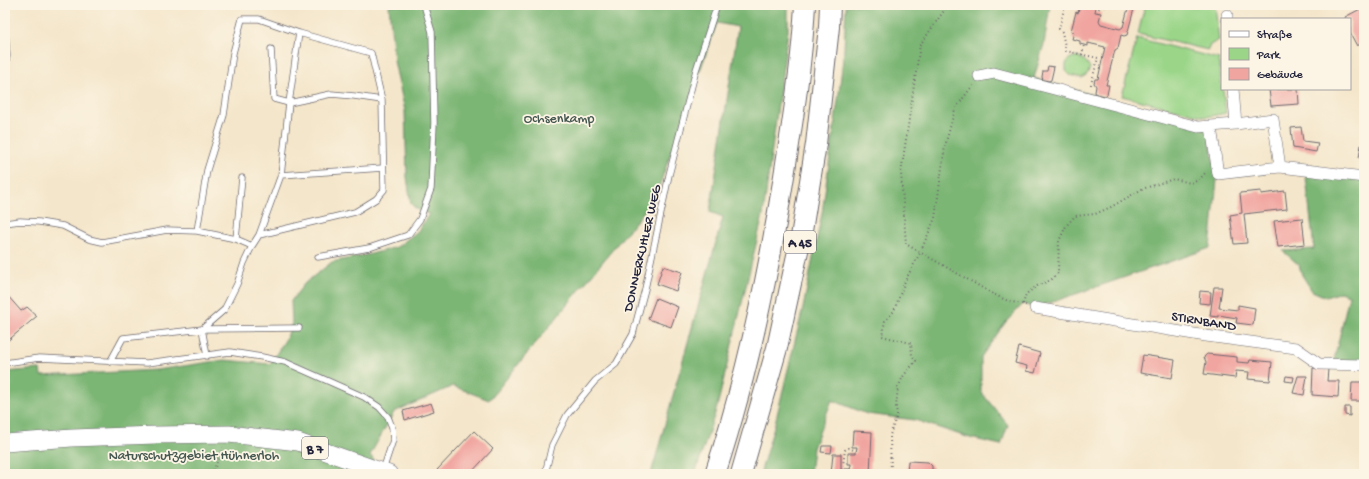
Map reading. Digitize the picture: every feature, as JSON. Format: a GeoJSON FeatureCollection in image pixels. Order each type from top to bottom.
{"type":"FeatureCollection","features":[{"type":"Feature","properties":{"kind":"highway","name":"A 45"},"geometry":{"type":"LineString","coordinates":[[715,474],[730,429],[748,356],[775,232],[790,136],[804,27],[805,5]]}},
{"type":"Feature","properties":{"kind":"highway","name":"A 45"},"geometry":{"type":"LineString","coordinates":[[741,474],[777,348],[801,237],[816,144],[829,27],[830,5]]}},
{"type":"Feature","properties":{"kind":"main road","name":"B 7"},"geometry":{"type":"LineString","coordinates":[[5,443],[156,434],[229,434],[298,442],[384,473]]}},
{"type":"Feature","properties":{"kind":"street"},"geometry":{"type":"LineString","coordinates":[[979,76],[994,73],[1198,127],[1210,127],[1273,119],[1280,167]]}},
{"type":"Feature","properties":{"kind":"street"},"geometry":{"type":"LineString","coordinates":[[1233,90],[1236,124]]}},
{"type":"Feature","properties":{"kind":"street"},"geometry":{"type":"LineString","coordinates":[[1210,127],[1218,174],[1280,167],[1364,177]]}},
{"type":"Feature","properties":{"kind":"street","name":"STIRNBAND"},"geometry":{"type":"LineString","coordinates":[[1032,307],[1206,336],[1296,348],[1319,364],[1364,365]]}},
{"type":"Feature","properties":{"kind":"lane"},"geometry":{"type":"LineString","coordinates":[[318,257],[369,248],[408,235],[420,219],[431,189],[434,123],[432,32],[424,5]]}},
{"type":"Feature","properties":{"kind":"lane","name":"DONNERKUHLER WEG"},"geometry":{"type":"LineString","coordinates":[[545,474],[552,445],[567,415],[595,381],[616,364],[633,334],[645,289],[669,175],[696,70],[717,5]]}},
{"type":"Feature","properties":{"kind":"lane"},"geometry":{"type":"LineString","coordinates":[[197,230],[207,170],[224,115],[233,53],[242,19],[259,19],[299,33],[371,53],[382,100],[384,149],[384,190],[376,199],[355,212],[259,235]]}},
{"type":"Feature","properties":{"kind":"lane"},"geometry":{"type":"LineString","coordinates":[[5,30],[7,56],[5,65]]}},
{"type":"Feature","properties":{"kind":"lane"},"geometry":{"type":"LineString","coordinates":[[202,329],[224,310],[238,284],[244,263],[259,235],[281,175],[299,33]]}},
{"type":"Feature","properties":{"kind":"lane"},"geometry":{"type":"LineString","coordinates":[[271,49],[274,99],[289,103],[331,94],[382,100]]}},
{"type":"Feature","properties":{"kind":"lane"},"geometry":{"type":"LineString","coordinates":[[281,175],[383,168]]}},
{"type":"Feature","properties":{"kind":"lane"},"geometry":{"type":"LineString","coordinates":[[236,239],[242,178]]}},
{"type":"Feature","properties":{"kind":"lane"},"geometry":{"type":"LineString","coordinates":[[5,223],[20,221],[39,222],[63,226],[89,239],[102,242],[167,230],[197,230],[236,239],[252,246]]}},
{"type":"Feature","properties":{"kind":"lane"},"geometry":{"type":"LineString","coordinates":[[110,362],[123,338],[202,329],[300,328]]}},
{"type":"Feature","properties":{"kind":"lane"},"geometry":{"type":"LineString","coordinates":[[202,329],[207,356]]}},
{"type":"Feature","properties":{"kind":"lane"},"geometry":{"type":"LineString","coordinates":[[5,363],[39,358],[147,363],[230,352],[285,362],[364,397],[379,407],[388,417],[392,427],[393,440],[384,473]]}},
{"type":"Feature","properties":{"kind":"path"},"geometry":{"type":"LineString","coordinates":[[948,5],[920,44],[901,173],[906,244],[992,294],[1008,301],[1032,307]]}},
{"type":"Feature","properties":{"kind":"path"},"geometry":{"type":"LineString","coordinates":[[1065,5],[1059,29],[1062,32],[1066,51],[1098,58],[1090,84],[1091,89],[1089,99]]}},
{"type":"Feature","properties":{"kind":"path"},"geometry":{"type":"LineString","coordinates":[[1098,12],[1100,5],[1106,7]]}},
{"type":"Feature","properties":{"kind":"path"},"geometry":{"type":"LineString","coordinates":[[1082,54],[1084,45]]}},
{"type":"Feature","properties":{"kind":"path"},"geometry":{"type":"LineString","coordinates":[[891,474],[890,435],[896,415],[898,387],[904,375],[916,361],[912,355],[911,343],[882,336],[885,321],[894,311],[905,281],[920,253],[935,218],[945,146],[955,109],[979,76]]}},
{"type":"Feature","properties":{"kind":"path"},"geometry":{"type":"LineString","coordinates":[[1023,304],[1026,294],[1037,286],[1051,280],[1058,273],[1059,241],[1066,226],[1075,216],[1094,214],[1111,208],[1142,189],[1174,179],[1191,183],[1199,180],[1209,169],[1218,174]]}},
{"type":"Feature","properties":{"kind":"path"},"geometry":{"type":"LineString","coordinates":[[212,474],[229,434]]}},
{"type":"Feature","properties":{"kind":"path"},"geometry":{"type":"LineString","coordinates":[[842,474],[845,450],[849,448],[856,451]]}},
{"type":"Feature","properties":{"kind":"green space"},"geometry":{"type":"Polygon","coordinates":[[[389,5],[788,5],[788,31],[763,215],[717,407],[695,474],[651,474],[723,217],[710,212],[738,27],[717,23],[655,198],[489,400],[453,386],[394,412],[370,455],[382,471],[381,474],[5,474],[5,372],[40,369],[41,376],[156,370],[224,360],[270,364],[287,337],[292,323],[291,301],[305,283],[332,262],[397,247],[418,231],[429,214],[418,210],[411,204],[407,177],[405,111],[394,61],[389,5]]]}},
{"type":"Feature","properties":{"kind":"green space"},"geometry":{"type":"Polygon","coordinates":[[[846,5],[1050,5],[1044,44],[1034,78],[1208,128],[1217,180],[1210,248],[1035,308],[1023,304],[1005,323],[981,357],[981,392],[1008,425],[1001,445],[970,438],[915,420],[867,414],[832,400],[813,448],[810,474],[760,474],[775,423],[803,308],[822,213],[844,50],[846,5]]]}},
{"type":"Feature","properties":{"kind":"green space"},"geometry":{"type":"Polygon","coordinates":[[[1145,5],[1215,5],[1219,40],[1210,45],[1208,50],[1138,34],[1145,5]]]}},
{"type":"Feature","properties":{"kind":"green space"},"geometry":{"type":"Polygon","coordinates":[[[1137,38],[1219,59],[1221,90],[1223,90],[1226,113],[1206,117],[1122,96],[1137,38]]]}},
{"type":"Feature","properties":{"kind":"green space"},"geometry":{"type":"Polygon","coordinates":[[[1074,57],[1084,60],[1090,68],[1088,73],[1082,78],[1070,75],[1066,71],[1066,64],[1069,59],[1074,57]]]}},
{"type":"Feature","properties":{"kind":"green space"},"geometry":{"type":"Polygon","coordinates":[[[1305,168],[1364,178],[1364,365],[1333,365],[1349,295],[1340,292],[1326,297],[1312,291],[1302,275],[1299,265],[1283,251],[1314,249],[1305,168]]]}},
{"type":"Feature","properties":{"kind":"building"},"geometry":{"type":"Polygon","coordinates":[[[1080,5],[1096,7],[1095,12],[1101,13],[1099,21],[1101,24],[1120,29],[1123,27],[1129,5],[1135,5],[1127,35],[1121,35],[1118,48],[1115,50],[1106,85],[1109,85],[1107,95],[1105,96],[1096,94],[1096,86],[1094,83],[1095,79],[1098,79],[1105,47],[1088,43],[1088,46],[1080,44],[1080,41],[1072,39],[1074,32],[1071,31],[1076,12],[1078,13],[1080,5]]]}},
{"type":"Feature","properties":{"kind":"building"},"geometry":{"type":"Polygon","coordinates":[[[1286,5],[1302,5],[1302,6],[1287,8],[1286,5]]]}},
{"type":"Feature","properties":{"kind":"building"},"geometry":{"type":"Polygon","coordinates":[[[1364,7],[1364,42],[1357,46],[1351,35],[1351,18],[1345,17],[1364,7]]]}},
{"type":"Feature","properties":{"kind":"building"},"geometry":{"type":"Polygon","coordinates":[[[1048,66],[1054,67],[1051,80],[1049,81],[1043,80],[1042,77],[1043,71],[1047,71],[1048,66]]]}},
{"type":"Feature","properties":{"kind":"building"},"geometry":{"type":"Polygon","coordinates":[[[1269,90],[1298,90],[1299,104],[1271,106],[1269,90]]]}},
{"type":"Feature","properties":{"kind":"building"},"geometry":{"type":"Polygon","coordinates":[[[1301,127],[1303,141],[1318,143],[1316,152],[1293,148],[1291,128],[1301,127]]]}},
{"type":"Feature","properties":{"kind":"building"},"geometry":{"type":"Polygon","coordinates":[[[1361,145],[1364,145],[1364,159],[1359,158],[1361,145]]]}},
{"type":"Feature","properties":{"kind":"building"},"geometry":{"type":"Polygon","coordinates":[[[1261,191],[1261,194],[1285,191],[1287,209],[1244,214],[1247,243],[1234,244],[1230,215],[1242,213],[1240,193],[1261,191]]]}},
{"type":"Feature","properties":{"kind":"building"},"geometry":{"type":"Polygon","coordinates":[[[1302,218],[1305,244],[1278,247],[1274,221],[1302,218]]]}},
{"type":"Feature","properties":{"kind":"building"},"geometry":{"type":"Polygon","coordinates":[[[663,266],[682,272],[676,291],[657,284],[663,266]]]}},
{"type":"Feature","properties":{"kind":"building"},"geometry":{"type":"Polygon","coordinates":[[[1214,287],[1222,287],[1219,308],[1238,310],[1238,305],[1255,308],[1253,325],[1236,323],[1237,318],[1218,315],[1218,317],[1210,316],[1214,287]]]}},
{"type":"Feature","properties":{"kind":"building"},"geometry":{"type":"Polygon","coordinates":[[[1200,291],[1211,292],[1210,304],[1199,303],[1200,291]]]}},
{"type":"Feature","properties":{"kind":"building"},"geometry":{"type":"Polygon","coordinates":[[[7,295],[21,311],[27,307],[37,316],[5,343],[5,297],[7,295]]]}},
{"type":"Feature","properties":{"kind":"building"},"geometry":{"type":"Polygon","coordinates":[[[656,298],[678,307],[671,327],[648,319],[656,298]]]}},
{"type":"Feature","properties":{"kind":"building"},"geometry":{"type":"Polygon","coordinates":[[[1019,347],[1040,353],[1035,373],[1026,371],[1027,366],[1015,363],[1019,347]]]}},
{"type":"Feature","properties":{"kind":"building"},"geometry":{"type":"Polygon","coordinates":[[[1207,354],[1237,357],[1237,362],[1249,363],[1250,360],[1272,362],[1270,381],[1248,379],[1249,372],[1236,371],[1235,378],[1204,374],[1206,362],[1204,357],[1207,354]]]}},
{"type":"Feature","properties":{"kind":"building"},"geometry":{"type":"Polygon","coordinates":[[[1143,355],[1175,360],[1172,378],[1140,373],[1143,355]]]}},
{"type":"Feature","properties":{"kind":"building"},"geometry":{"type":"Polygon","coordinates":[[[1313,368],[1328,369],[1327,381],[1339,381],[1338,397],[1312,395],[1313,368]]]}},
{"type":"Feature","properties":{"kind":"building"},"geometry":{"type":"Polygon","coordinates":[[[1286,376],[1294,377],[1293,382],[1285,381],[1286,376]]]}},
{"type":"Feature","properties":{"kind":"building"},"geometry":{"type":"Polygon","coordinates":[[[1298,376],[1307,376],[1304,395],[1293,393],[1298,376]]]}},
{"type":"Feature","properties":{"kind":"building"},"geometry":{"type":"Polygon","coordinates":[[[1352,382],[1364,382],[1364,401],[1351,401],[1352,382]]]}},
{"type":"Feature","properties":{"kind":"building"},"geometry":{"type":"Polygon","coordinates":[[[431,403],[434,411],[405,420],[403,411],[431,403]]]}},
{"type":"Feature","properties":{"kind":"building"},"geometry":{"type":"Polygon","coordinates":[[[1345,407],[1350,407],[1350,416],[1345,415],[1345,407]]]}},
{"type":"Feature","properties":{"kind":"building"},"geometry":{"type":"Polygon","coordinates":[[[474,431],[493,449],[470,474],[441,474],[437,470],[474,431]]]}},
{"type":"Feature","properties":{"kind":"building"},"geometry":{"type":"Polygon","coordinates":[[[853,431],[872,432],[870,474],[844,474],[844,469],[850,469],[851,465],[848,464],[848,453],[856,453],[857,447],[852,447],[853,431]]]}},
{"type":"Feature","properties":{"kind":"building"},"geometry":{"type":"Polygon","coordinates":[[[822,446],[832,446],[831,453],[821,452],[822,446]]]}},
{"type":"Feature","properties":{"kind":"building"},"geometry":{"type":"Polygon","coordinates":[[[833,454],[841,454],[841,474],[831,474],[833,454]]]}},
{"type":"Feature","properties":{"kind":"building"},"geometry":{"type":"Polygon","coordinates":[[[908,461],[928,462],[932,466],[932,470],[936,470],[936,474],[907,474],[908,461]]]}},
{"type":"Feature","properties":{"kind":"park label","name":"Ochsenkamp"},"geometry":{"type":"Point","coordinates":[559,117]}},
{"type":"Feature","properties":{"kind":"park label","name":"Naturschutzgebiet Hühnerloh"},"geometry":{"type":"Point","coordinates":[194,454]}}]}
